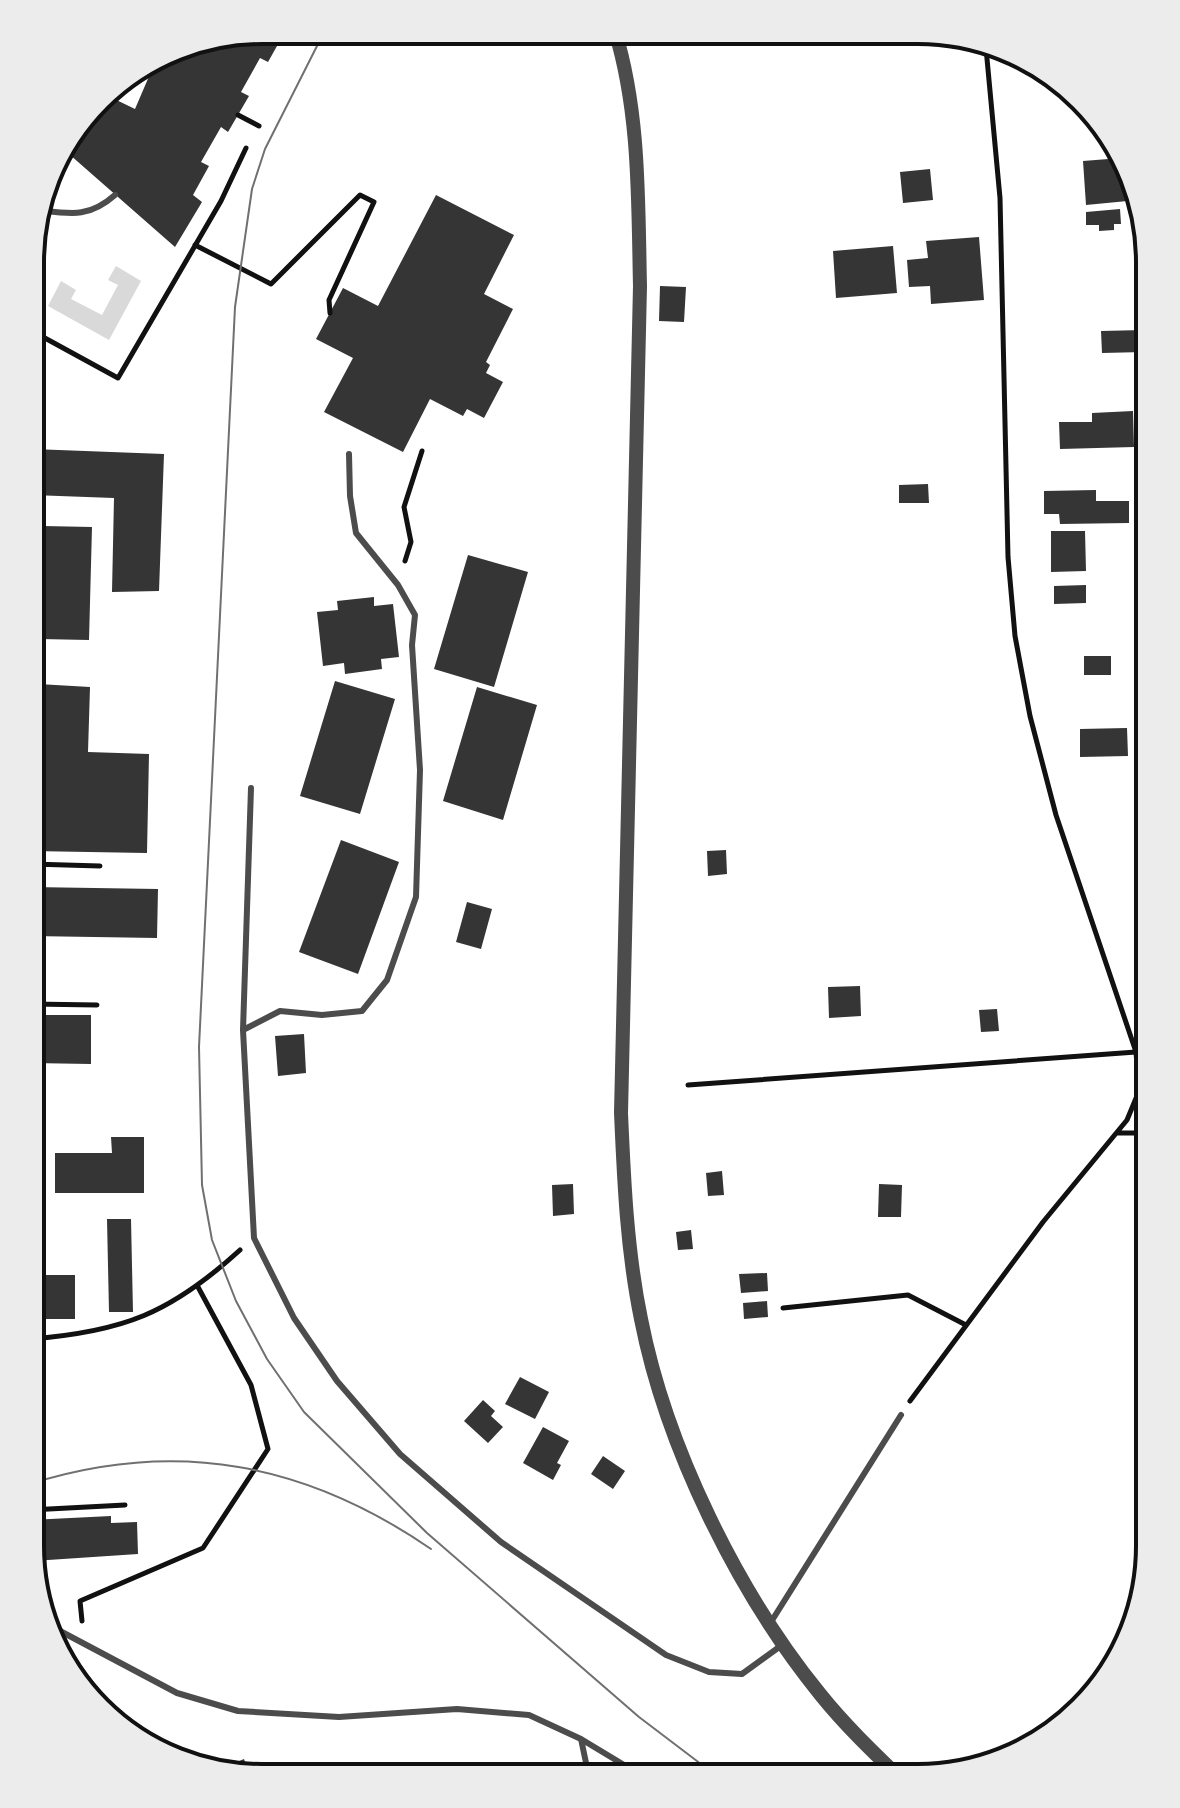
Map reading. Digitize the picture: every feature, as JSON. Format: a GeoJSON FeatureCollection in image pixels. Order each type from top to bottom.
{"type":"FeatureCollection","features":[{"type":"Feature","properties":{"kind":"street"},"geometry":{"type":"LineString","coordinates":[[619,44],[626,68],[635,154],[640,286],[621,1097],[626,1216],[641,1319],[674,1432],[715,1525],[770,1625],[821,1695],[887,1764]]}},
{"type":"Feature","properties":{"kind":"lane"},"geometry":{"type":"LineString","coordinates":[[50,211],[73,214],[100,209],[115,195]]}},
{"type":"Feature","properties":{"kind":"lane"},"geometry":{"type":"LineString","coordinates":[[243,1030],[280,1011],[322,1015],[362,1011],[387,980],[416,897],[419,786],[412,645],[415,615],[398,585],[356,533],[350,496],[349,454]]}},
{"type":"Feature","properties":{"kind":"lane"},"geometry":{"type":"LineString","coordinates":[[251,788],[243,1030],[254,1238],[294,1318],[337,1381],[400,1454],[501,1542],[666,1655],[709,1672],[742,1674],[784,1644]]}},
{"type":"Feature","properties":{"kind":"lane"},"geometry":{"type":"LineString","coordinates":[[770,1625],[901,1415]]}},
{"type":"Feature","properties":{"kind":"lane"},"geometry":{"type":"LineString","coordinates":[[63,1632],[177,1693],[238,1711],[339,1717],[457,1709],[529,1715],[581,1739],[622,1764]]}},
{"type":"Feature","properties":{"kind":"lane"},"geometry":{"type":"LineString","coordinates":[[581,1739],[586,1764]]}},
{"type":"Feature","properties":{"kind":"path"},"geometry":{"type":"LineString","coordinates":[[688,1085],[1136,1052],[1056,815],[1030,716],[1015,636],[1008,557],[1000,198],[987,56]]}},
{"type":"Feature","properties":{"kind":"path"},"geometry":{"type":"LineString","coordinates":[[238,115],[259,126]]}},
{"type":"Feature","properties":{"kind":"path"},"geometry":{"type":"LineString","coordinates":[[44,338],[118,378],[195,245],[246,148]]}},
{"type":"Feature","properties":{"kind":"path"},"geometry":{"type":"LineString","coordinates":[[195,245],[271,284],[360,195],[374,202],[329,300],[330,313]]}},
{"type":"Feature","properties":{"kind":"path"},"geometry":{"type":"LineString","coordinates":[[398,585],[411,542],[404,507],[422,451]]}},
{"type":"Feature","properties":{"kind":"path"},"geometry":{"type":"LineString","coordinates":[[44,864],[100,866]]}},
{"type":"Feature","properties":{"kind":"path"},"geometry":{"type":"LineString","coordinates":[[44,1004],[97,1005]]}},
{"type":"Feature","properties":{"kind":"path"},"geometry":{"type":"LineString","coordinates":[[901,1415],[964,1324],[1117,1133],[1136,1097]]}},
{"type":"Feature","properties":{"kind":"path"},"geometry":{"type":"LineString","coordinates":[[1117,1133],[1136,1133]]}},
{"type":"Feature","properties":{"kind":"path"},"geometry":{"type":"LineString","coordinates":[[44,1338],[86,1335],[151,1316],[198,1287],[254,1238]]}},
{"type":"Feature","properties":{"kind":"path"},"geometry":{"type":"LineString","coordinates":[[84,1644],[80,1601],[203,1548],[268,1449],[251,1385],[198,1287]]}},
{"type":"Feature","properties":{"kind":"path"},"geometry":{"type":"LineString","coordinates":[[783,1308],[908,1295],[964,1324]]}},
{"type":"Feature","properties":{"kind":"path"},"geometry":{"type":"LineString","coordinates":[[44,1509],[125,1505]]}},
{"type":"Feature","properties":{"kind":"shaded area"},"geometry":{"type":"Polygon","coordinates":[[[116,266],[141,281],[109,340],[48,306],[61,281],[76,290],[71,299],[102,315],[118,285],[108,280],[116,266]]]}},
{"type":"Feature","properties":{"kind":"building"},"geometry":{"type":"Polygon","coordinates":[[[278,44],[268,62],[260,58],[241,92],[249,96],[228,132],[221,127],[201,162],[209,166],[193,195],[202,202],[175,247],[72,156],[98,118],[116,100],[135,109],[149,75],[166,67],[206,51],[278,44]]]}},
{"type":"Feature","properties":{"kind":"building"},"geometry":{"type":"Polygon","coordinates":[[[1110,159],[1127,201],[1086,205],[1083,161],[1110,159]]]}},
{"type":"Feature","properties":{"kind":"building"},"geometry":{"type":"Polygon","coordinates":[[[930,169],[933,200],[903,203],[900,172],[930,169]]]}},
{"type":"Feature","properties":{"kind":"building"},"geometry":{"type":"Polygon","coordinates":[[[436,195],[514,235],[484,294],[513,309],[486,362],[490,365],[486,373],[503,382],[484,418],[467,409],[463,416],[430,399],[403,452],[324,412],[353,358],[316,339],[343,288],[378,306],[436,195]]]}},
{"type":"Feature","properties":{"kind":"building"},"geometry":{"type":"Polygon","coordinates":[[[1120,209],[1121,224],[1114,224],[1114,230],[1099,231],[1099,225],[1086,225],[1086,212],[1120,209]]]}},
{"type":"Feature","properties":{"kind":"building"},"geometry":{"type":"Polygon","coordinates":[[[979,237],[984,300],[931,304],[930,286],[909,287],[907,260],[928,258],[926,241],[979,237]]]}},
{"type":"Feature","properties":{"kind":"building"},"geometry":{"type":"Polygon","coordinates":[[[893,246],[897,293],[836,298],[833,251],[893,246]]]}},
{"type":"Feature","properties":{"kind":"building"},"geometry":{"type":"Polygon","coordinates":[[[660,286],[686,287],[684,322],[659,321],[660,286]]]}},
{"type":"Feature","properties":{"kind":"building"},"geometry":{"type":"Polygon","coordinates":[[[1136,330],[1136,352],[1102,353],[1101,331],[1136,330]]]}},
{"type":"Feature","properties":{"kind":"building"},"geometry":{"type":"Polygon","coordinates":[[[1133,411],[1134,447],[1060,449],[1059,422],[1092,422],[1092,413],[1133,411]]]}},
{"type":"Feature","properties":{"kind":"building"},"geometry":{"type":"Polygon","coordinates":[[[44,449],[164,454],[159,591],[112,592],[114,498],[44,495],[44,449]]]}},
{"type":"Feature","properties":{"kind":"building"},"geometry":{"type":"Polygon","coordinates":[[[928,484],[929,503],[899,503],[899,485],[928,484]]]}},
{"type":"Feature","properties":{"kind":"building"},"geometry":{"type":"Polygon","coordinates":[[[1096,490],[1096,501],[1129,501],[1129,523],[1060,524],[1059,514],[1044,514],[1044,491],[1096,490]]]}},
{"type":"Feature","properties":{"kind":"building"},"geometry":{"type":"Polygon","coordinates":[[[44,526],[92,527],[89,640],[44,639],[44,526]]]}},
{"type":"Feature","properties":{"kind":"building"},"geometry":{"type":"Polygon","coordinates":[[[1051,531],[1085,531],[1086,571],[1051,572],[1051,531]]]}},
{"type":"Feature","properties":{"kind":"building"},"geometry":{"type":"Polygon","coordinates":[[[468,555],[528,572],[494,687],[434,669],[468,555]]]}},
{"type":"Feature","properties":{"kind":"building"},"geometry":{"type":"Polygon","coordinates":[[[1086,585],[1086,603],[1054,604],[1054,586],[1086,585]]]}},
{"type":"Feature","properties":{"kind":"building"},"geometry":{"type":"Polygon","coordinates":[[[374,597],[374,606],[393,604],[399,657],[381,659],[382,669],[345,674],[344,663],[323,666],[317,612],[338,610],[337,601],[374,597]]]}},
{"type":"Feature","properties":{"kind":"building"},"geometry":{"type":"Polygon","coordinates":[[[1084,656],[1111,656],[1111,675],[1084,675],[1084,656]]]}},
{"type":"Feature","properties":{"kind":"building"},"geometry":{"type":"Polygon","coordinates":[[[335,681],[395,699],[360,814],[300,796],[335,681]]]}},
{"type":"Feature","properties":{"kind":"building"},"geometry":{"type":"Polygon","coordinates":[[[44,684],[90,687],[88,752],[149,754],[147,853],[44,851],[44,684]]]}},
{"type":"Feature","properties":{"kind":"building"},"geometry":{"type":"Polygon","coordinates":[[[477,687],[537,705],[503,820],[443,801],[477,687]]]}},
{"type":"Feature","properties":{"kind":"building"},"geometry":{"type":"Polygon","coordinates":[[[1127,728],[1128,756],[1080,757],[1080,729],[1127,728]]]}},
{"type":"Feature","properties":{"kind":"building"},"geometry":{"type":"Polygon","coordinates":[[[341,840],[399,862],[358,974],[299,952],[341,840]]]}},
{"type":"Feature","properties":{"kind":"building"},"geometry":{"type":"Polygon","coordinates":[[[726,850],[727,874],[708,876],[707,851],[726,850]]]}},
{"type":"Feature","properties":{"kind":"building"},"geometry":{"type":"Polygon","coordinates":[[[44,887],[158,889],[157,938],[44,936],[44,887]]]}},
{"type":"Feature","properties":{"kind":"building"},"geometry":{"type":"Polygon","coordinates":[[[467,902],[492,909],[481,949],[456,942],[467,902]]]}},
{"type":"Feature","properties":{"kind":"building"},"geometry":{"type":"Polygon","coordinates":[[[860,986],[861,1016],[829,1018],[828,987],[860,986]]]}},
{"type":"Feature","properties":{"kind":"building"},"geometry":{"type":"Polygon","coordinates":[[[997,1009],[999,1031],[981,1032],[979,1010],[997,1009]]]}},
{"type":"Feature","properties":{"kind":"building"},"geometry":{"type":"Polygon","coordinates":[[[44,1015],[91,1015],[91,1064],[44,1063],[44,1015]]]}},
{"type":"Feature","properties":{"kind":"building"},"geometry":{"type":"Polygon","coordinates":[[[304,1034],[306,1073],[278,1076],[275,1036],[304,1034]]]}},
{"type":"Feature","properties":{"kind":"building"},"geometry":{"type":"Polygon","coordinates":[[[111,1137],[144,1137],[144,1193],[55,1193],[55,1153],[112,1153],[111,1137]]]}},
{"type":"Feature","properties":{"kind":"building"},"geometry":{"type":"Polygon","coordinates":[[[722,1171],[724,1195],[708,1196],[706,1173],[722,1171]]]}},
{"type":"Feature","properties":{"kind":"building"},"geometry":{"type":"Polygon","coordinates":[[[573,1184],[574,1214],[553,1216],[552,1185],[573,1184]]]}},
{"type":"Feature","properties":{"kind":"building"},"geometry":{"type":"Polygon","coordinates":[[[879,1184],[902,1185],[901,1217],[878,1217],[879,1184]]]}},
{"type":"Feature","properties":{"kind":"building"},"geometry":{"type":"Polygon","coordinates":[[[107,1219],[131,1219],[133,1312],[109,1312],[107,1219]]]}},
{"type":"Feature","properties":{"kind":"building"},"geometry":{"type":"Polygon","coordinates":[[[691,1230],[693,1249],[678,1250],[676,1232],[691,1230]]]}},
{"type":"Feature","properties":{"kind":"building"},"geometry":{"type":"Polygon","coordinates":[[[767,1273],[768,1291],[741,1293],[739,1274],[767,1273]]]}},
{"type":"Feature","properties":{"kind":"building"},"geometry":{"type":"Polygon","coordinates":[[[44,1275],[75,1275],[75,1319],[44,1319],[44,1275]]]}},
{"type":"Feature","properties":{"kind":"building"},"geometry":{"type":"Polygon","coordinates":[[[767,1301],[768,1317],[744,1319],[743,1303],[767,1301]]]}},
{"type":"Feature","properties":{"kind":"building"},"geometry":{"type":"Polygon","coordinates":[[[520,1377],[549,1392],[535,1419],[505,1404],[520,1377]]]}},
{"type":"Feature","properties":{"kind":"building"},"geometry":{"type":"Polygon","coordinates":[[[483,1400],[495,1411],[491,1416],[503,1427],[488,1443],[464,1421],[483,1400]]]}},
{"type":"Feature","properties":{"kind":"building"},"geometry":{"type":"Polygon","coordinates":[[[543,1427],[569,1441],[557,1463],[561,1465],[553,1480],[523,1463],[543,1427]]]}},
{"type":"Feature","properties":{"kind":"building"},"geometry":{"type":"Polygon","coordinates":[[[603,1456],[625,1471],[613,1489],[591,1474],[603,1456]]]}},
{"type":"Feature","properties":{"kind":"building"},"geometry":{"type":"Polygon","coordinates":[[[111,1516],[111,1523],[137,1522],[138,1554],[44,1560],[44,1519],[111,1516]]]}},
{"type":"Feature","properties":{"kind":"tram line"},"geometry":{"type":"LineString","coordinates":[[317,46],[265,149],[252,189],[235,307],[199,1047],[202,1185],[212,1240],[236,1301],[267,1359],[304,1412],[427,1533],[639,1717],[701,1764]]}},
{"type":"Feature","properties":{"kind":"tram line"},"geometry":{"type":"LineString","coordinates":[[44,1480],[84,1470],[137,1463],[188,1462],[238,1467],[288,1479],[336,1496],[384,1520],[431,1549]]}}]}
